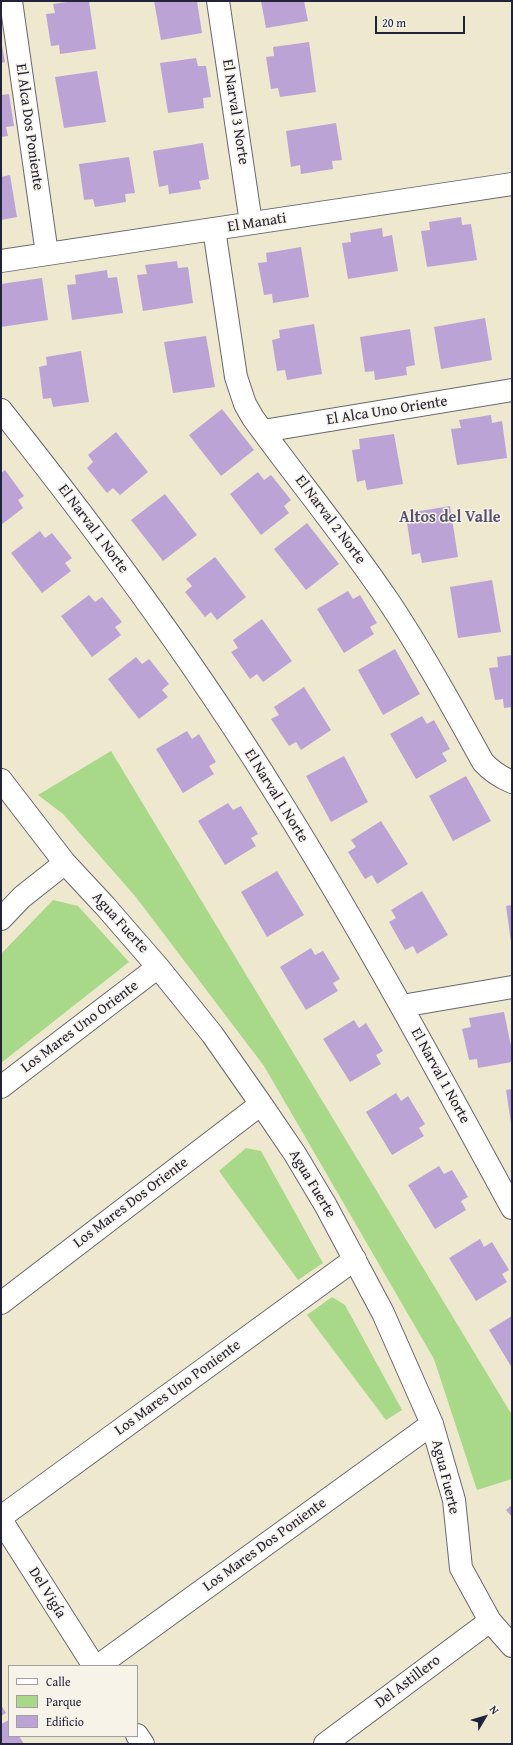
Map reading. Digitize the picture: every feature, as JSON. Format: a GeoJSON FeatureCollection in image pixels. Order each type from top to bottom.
{"type":"FeatureCollection","features":[{"type":"Feature","properties":{"kind":"street","name":"El Alca Dos Poniente"},"geometry":{"type":"LineString","coordinates":[[11,1],[47,254]]}},
{"type":"Feature","properties":{"kind":"street","name":"El Narval 3 Norte"},"geometry":{"type":"LineString","coordinates":[[218,1],[252,223]]}},
{"type":"Feature","properties":{"kind":"street","name":"El Manati"},"geometry":{"type":"LineString","coordinates":[[1,261],[512,184]]}},
{"type":"Feature","properties":{"kind":"street","name":"El Narval 2 Norte"},"geometry":{"type":"LineString","coordinates":[[214,229],[236,377],[245,404],[263,431],[348,544],[389,602],[414,642],[483,762],[501,777],[512,782]]}},
{"type":"Feature","properties":{"kind":"street","name":"El Alca Uno Oriente"},"geometry":{"type":"LineString","coordinates":[[263,431],[512,390]]}},
{"type":"Feature","properties":{"kind":"street","name":"El Narval 1 Norte"},"geometry":{"type":"LineString","coordinates":[[1,410],[55,478],[128,576],[207,688],[275,792],[340,899],[402,1006],[512,1208]]}},
{"type":"Feature","properties":{"kind":"street","name":"Agua Fuerte"},"geometry":{"type":"LineString","coordinates":[[1,780],[64,863],[105,906],[158,967],[212,1034],[295,1154],[355,1259],[408,1368],[432,1424],[454,1500],[461,1568],[490,1621],[512,1646]]}},
{"type":"Feature","properties":{"kind":"street"},"geometry":{"type":"LineString","coordinates":[[1,919],[22,897],[64,863]]}},
{"type":"Feature","properties":{"kind":"street","name":"Los Mares Uno Oriente"},"geometry":{"type":"LineString","coordinates":[[1,1086],[158,967]]}},
{"type":"Feature","properties":{"kind":"street"},"geometry":{"type":"LineString","coordinates":[[402,1006],[512,987]]}},
{"type":"Feature","properties":{"kind":"street","name":"Los Mares Dos Oriente"},"geometry":{"type":"LineString","coordinates":[[1,1303],[261,1104]]}},
{"type":"Feature","properties":{"kind":"street","name":"Los Mares Uno Poniente"},"geometry":{"type":"LineString","coordinates":[[1,1518],[355,1259]]}},
{"type":"Feature","properties":{"kind":"street","name":"Los Mares Dos Poniente"},"geometry":{"type":"LineString","coordinates":[[99,1665],[432,1424]]}},
{"type":"Feature","properties":{"kind":"street","name":"Del Vigía"},"geometry":{"type":"LineString","coordinates":[[1,1518],[93,1665]]}},
{"type":"Feature","properties":{"kind":"street","name":"Del Astillero"},"geometry":{"type":"LineString","coordinates":[[325,1744],[490,1621]]}},
{"type":"Feature","properties":{"kind":"green space"},"geometry":{"type":"Polygon","coordinates":[[[111,751],[512,1415],[512,1479],[477,1490],[434,1359],[264,1066],[135,896],[63,814],[38,795],[111,751]]]}},
{"type":"Feature","properties":{"kind":"green space"},"geometry":{"type":"Polygon","coordinates":[[[53,900],[78,906],[129,962],[1,1063],[1,954],[53,900]]]}},
{"type":"Feature","properties":{"kind":"green space"},"geometry":{"type":"Polygon","coordinates":[[[246,1148],[261,1151],[323,1263],[298,1280],[219,1171],[246,1148]]]}},
{"type":"Feature","properties":{"kind":"green space"},"geometry":{"type":"Polygon","coordinates":[[[332,1297],[345,1305],[402,1410],[386,1420],[307,1315],[332,1297]]]}},
{"type":"Feature","properties":{"kind":"building"},"geometry":{"type":"Polygon","coordinates":[[[74,1],[89,1],[96,49],[60,54],[59,45],[51,46],[46,14],[55,13],[53,4],[74,1]]]}},
{"type":"Feature","properties":{"kind":"building"},"geometry":{"type":"Polygon","coordinates":[[[154,1],[197,1],[202,33],[161,40],[154,1]]]}},
{"type":"Feature","properties":{"kind":"building"},"geometry":{"type":"Polygon","coordinates":[[[261,1],[304,1],[308,21],[266,28],[261,1]]]}},
{"type":"Feature","properties":{"kind":"building"},"geometry":{"type":"Polygon","coordinates":[[[1,40],[5,62],[1,63],[1,40]]]}},
{"type":"Feature","properties":{"kind":"building"},"geometry":{"type":"Polygon","coordinates":[[[309,42],[316,92],[280,97],[278,88],[271,89],[266,57],[274,56],[273,47],[309,42]]]}},
{"type":"Feature","properties":{"kind":"building"},"geometry":{"type":"Polygon","coordinates":[[[196,58],[198,66],[206,66],[211,97],[203,98],[204,108],[168,113],[160,63],[196,58]]]}},
{"type":"Feature","properties":{"kind":"building"},"geometry":{"type":"Polygon","coordinates":[[[97,71],[106,122],[64,128],[55,77],[97,71]]]}},
{"type":"Feature","properties":{"kind":"building"},"geometry":{"type":"Polygon","coordinates":[[[9,94],[14,126],[6,127],[8,136],[1,137],[1,95],[9,94]]]}},
{"type":"Feature","properties":{"kind":"building"},"geometry":{"type":"Polygon","coordinates":[[[336,123],[342,160],[332,161],[333,169],[301,174],[300,165],[291,167],[286,131],[336,123]]]}},
{"type":"Feature","properties":{"kind":"building"},"geometry":{"type":"Polygon","coordinates":[[[203,143],[209,179],[199,181],[201,189],[169,194],[168,185],[159,187],[153,151],[203,143]]]}},
{"type":"Feature","properties":{"kind":"building"},"geometry":{"type":"Polygon","coordinates":[[[129,157],[135,193],[125,194],[126,202],[95,207],[93,199],[84,200],[79,164],[129,157]]]}},
{"type":"Feature","properties":{"kind":"building"},"geometry":{"type":"Polygon","coordinates":[[[10,175],[17,217],[1,220],[1,177],[10,175]]]}},
{"type":"Feature","properties":{"kind":"building"},"geometry":{"type":"Polygon","coordinates":[[[461,217],[462,225],[471,224],[477,260],[427,267],[421,231],[430,230],[429,222],[461,217]]]}},
{"type":"Feature","properties":{"kind":"building"},"geometry":{"type":"Polygon","coordinates":[[[382,228],[383,237],[392,235],[398,271],[348,279],[342,243],[351,242],[350,233],[382,228]]]}},
{"type":"Feature","properties":{"kind":"building"},"geometry":{"type":"Polygon","coordinates":[[[301,247],[309,297],[273,303],[272,294],[264,295],[258,263],[267,262],[266,253],[301,247]]]}},
{"type":"Feature","properties":{"kind":"building"},"geometry":{"type":"Polygon","coordinates":[[[177,261],[178,268],[188,267],[193,303],[143,311],[137,275],[147,274],[145,265],[177,261]]]}},
{"type":"Feature","properties":{"kind":"building"},"geometry":{"type":"Polygon","coordinates":[[[107,270],[108,278],[117,277],[123,313],[72,320],[67,285],[76,284],[75,275],[107,270]]]}},
{"type":"Feature","properties":{"kind":"building"},"geometry":{"type":"Polygon","coordinates":[[[42,278],[48,320],[1,327],[1,284],[42,278]]]}},
{"type":"Feature","properties":{"kind":"building"},"geometry":{"type":"Polygon","coordinates":[[[485,318],[492,360],[441,369],[434,327],[485,318]]]}},
{"type":"Feature","properties":{"kind":"building"},"geometry":{"type":"Polygon","coordinates":[[[314,324],[322,374],[287,380],[285,370],[277,371],[272,340],[280,338],[279,330],[314,324]]]}},
{"type":"Feature","properties":{"kind":"building"},"geometry":{"type":"Polygon","coordinates":[[[410,329],[415,365],[406,367],[407,375],[375,380],[374,371],[365,372],[360,337],[410,329]]]}},
{"type":"Feature","properties":{"kind":"building"},"geometry":{"type":"Polygon","coordinates":[[[206,336],[215,387],[173,393],[164,342],[206,336]]]}},
{"type":"Feature","properties":{"kind":"building"},"geometry":{"type":"Polygon","coordinates":[[[81,351],[89,402],[53,407],[51,398],[43,399],[39,367],[47,365],[46,357],[81,351]]]}},
{"type":"Feature","properties":{"kind":"building"},"geometry":{"type":"Polygon","coordinates":[[[222,409],[254,450],[221,476],[189,435],[222,409]]]}},
{"type":"Feature","properties":{"kind":"building"},"geometry":{"type":"Polygon","coordinates":[[[491,415],[492,423],[502,421],[507,458],[457,465],[451,429],[461,428],[459,420],[491,415]]]}},
{"type":"Feature","properties":{"kind":"building"},"geometry":{"type":"Polygon","coordinates":[[[116,432],[148,472],[120,495],[113,488],[107,493],[87,468],[93,462],[88,455],[116,432]]]}},
{"type":"Feature","properties":{"kind":"building"},"geometry":{"type":"Polygon","coordinates":[[[394,434],[403,484],[367,490],[365,480],[357,482],[352,450],[360,449],[359,439],[394,434]]]}},
{"type":"Feature","properties":{"kind":"building"},"geometry":{"type":"Polygon","coordinates":[[[5,470],[24,496],[18,500],[23,508],[1,525],[1,473],[5,470]]]}},
{"type":"Feature","properties":{"kind":"building"},"geometry":{"type":"Polygon","coordinates":[[[258,472],[264,480],[271,475],[291,500],[284,506],[289,513],[261,535],[230,494],[258,472]]]}},
{"type":"Feature","properties":{"kind":"building"},"geometry":{"type":"Polygon","coordinates":[[[165,494],[197,535],[163,561],[131,520],[165,494]]]}},
{"type":"Feature","properties":{"kind":"building"},"geometry":{"type":"Polygon","coordinates":[[[450,506],[458,557],[422,563],[420,553],[412,555],[407,523],[416,521],[414,512],[450,506]]]}},
{"type":"Feature","properties":{"kind":"building"},"geometry":{"type":"Polygon","coordinates":[[[307,523],[339,564],[306,590],[274,549],[307,523]]]}},
{"type":"Feature","properties":{"kind":"building"},"geometry":{"type":"Polygon","coordinates":[[[40,531],[45,538],[52,533],[72,558],[65,563],[71,571],[42,593],[11,553],[40,531]]]}},
{"type":"Feature","properties":{"kind":"building"},"geometry":{"type":"Polygon","coordinates":[[[215,557],[246,597],[217,620],[211,612],[205,617],[185,592],[192,586],[186,579],[215,557]]]}},
{"type":"Feature","properties":{"kind":"building"},"geometry":{"type":"Polygon","coordinates":[[[492,580],[501,632],[458,638],[450,587],[492,580]]]}},
{"type":"Feature","properties":{"kind":"building"},"geometry":{"type":"Polygon","coordinates":[[[348,591],[353,599],[360,595],[377,623],[370,627],[374,634],[344,653],[317,609],[348,591]]]}},
{"type":"Feature","properties":{"kind":"building"},"geometry":{"type":"Polygon","coordinates":[[[89,595],[95,602],[102,597],[122,622],[115,627],[121,635],[92,657],[61,616],[89,595]]]}},
{"type":"Feature","properties":{"kind":"building"},"geometry":{"type":"Polygon","coordinates":[[[262,619],[292,661],[263,682],[257,674],[250,679],[231,652],[238,648],[233,640],[262,619]]]}},
{"type":"Feature","properties":{"kind":"building"},"geometry":{"type":"Polygon","coordinates":[[[395,649],[420,694],[383,715],[358,670],[395,649]]]}},
{"type":"Feature","properties":{"kind":"building"},"geometry":{"type":"Polygon","coordinates":[[[512,655],[512,707],[504,708],[503,699],[495,700],[489,668],[498,667],[497,657],[512,655]]]}},
{"type":"Feature","properties":{"kind":"building"},"geometry":{"type":"Polygon","coordinates":[[[136,657],[142,664],[149,659],[169,684],[162,690],[168,697],[139,719],[108,679],[136,657]]]}},
{"type":"Feature","properties":{"kind":"building"},"geometry":{"type":"Polygon","coordinates":[[[304,687],[331,730],[301,750],[296,742],[289,746],[271,719],[279,715],[274,707],[304,687]]]}},
{"type":"Feature","properties":{"kind":"building"},"geometry":{"type":"Polygon","coordinates":[[[422,716],[427,724],[434,720],[450,749],[442,753],[447,761],[416,779],[390,734],[422,716]]]}},
{"type":"Feature","properties":{"kind":"building"},"geometry":{"type":"Polygon","coordinates":[[[187,731],[192,739],[199,734],[216,762],[209,766],[214,774],[183,793],[156,749],[187,731]]]}},
{"type":"Feature","properties":{"kind":"building"},"geometry":{"type":"Polygon","coordinates":[[[344,756],[368,802],[331,822],[306,776],[344,756]]]}},
{"type":"Feature","properties":{"kind":"building"},"geometry":{"type":"Polygon","coordinates":[[[466,776],[491,821],[453,841],[429,796],[466,776]]]}},
{"type":"Feature","properties":{"kind":"building"},"geometry":{"type":"Polygon","coordinates":[[[228,803],[233,810],[241,806],[258,834],[251,838],[256,846],[225,865],[198,821],[228,803]]]}},
{"type":"Feature","properties":{"kind":"building"},"geometry":{"type":"Polygon","coordinates":[[[381,821],[408,864],[377,884],[372,875],[365,879],[348,852],[356,847],[351,840],[381,821]]]}},
{"type":"Feature","properties":{"kind":"building"},"geometry":{"type":"Polygon","coordinates":[[[277,871],[304,915],[267,937],[241,892],[277,871]]]}},
{"type":"Feature","properties":{"kind":"building"},"geometry":{"type":"Polygon","coordinates":[[[422,891],[448,935],[417,954],[413,946],[405,950],[389,922],[396,918],[391,910],[422,891]]]}},
{"type":"Feature","properties":{"kind":"building"},"geometry":{"type":"Polygon","coordinates":[[[512,905],[512,942],[511,942],[506,906],[512,905]]]}},
{"type":"Feature","properties":{"kind":"building"},"geometry":{"type":"Polygon","coordinates":[[[311,948],[315,955],[323,951],[340,979],[333,983],[338,991],[306,1010],[280,967],[311,948]]]}},
{"type":"Feature","properties":{"kind":"building"},"geometry":{"type":"Polygon","coordinates":[[[504,1012],[512,1051],[512,1062],[478,1068],[477,1059],[469,1060],[462,1029],[471,1027],[469,1018],[504,1012]]]}},
{"type":"Feature","properties":{"kind":"building"},"geometry":{"type":"Polygon","coordinates":[[[354,1020],[359,1028],[366,1023],[383,1051],[376,1055],[381,1064],[350,1082],[323,1039],[354,1020]]]}},
{"type":"Feature","properties":{"kind":"building"},"geometry":{"type":"Polygon","coordinates":[[[512,1089],[512,1123],[511,1123],[506,1090],[512,1089]]]}},
{"type":"Feature","properties":{"kind":"building"},"geometry":{"type":"Polygon","coordinates":[[[396,1093],[401,1101],[408,1096],[425,1124],[419,1128],[424,1136],[392,1155],[366,1112],[396,1093]]]}},
{"type":"Feature","properties":{"kind":"building"},"geometry":{"type":"Polygon","coordinates":[[[439,1166],[444,1174],[452,1170],[468,1197],[461,1201],[466,1210],[435,1229],[408,1185],[439,1166]]]}},
{"type":"Feature","properties":{"kind":"building"},"geometry":{"type":"Polygon","coordinates":[[[480,1239],[484,1247],[492,1242],[509,1270],[502,1274],[507,1282],[476,1301],[449,1258],[480,1239]]]}},
{"type":"Feature","properties":{"kind":"building"},"geometry":{"type":"Polygon","coordinates":[[[512,1316],[512,1368],[489,1330],[512,1316]]]}},
{"type":"Feature","properties":{"kind":"building"},"geometry":{"type":"Polygon","coordinates":[[[512,1505],[512,1517],[506,1510],[512,1505]]]}},
{"type":"Feature","properties":{"kind":"building"},"geometry":{"type":"Polygon","coordinates":[[[1,1705],[6,1713],[1,1716],[1,1705]]]}},
{"type":"Feature","properties":{"kind":"building"},"geometry":{"type":"Polygon","coordinates":[[[8,1720],[8,1737],[20,1737],[24,1744],[1,1744],[1,1724],[8,1720]]]}},
{"type":"Feature","properties":{"kind":"district","name":"Altos del Valle"},"geometry":{"type":"Point","coordinates":[450,518]}}]}
